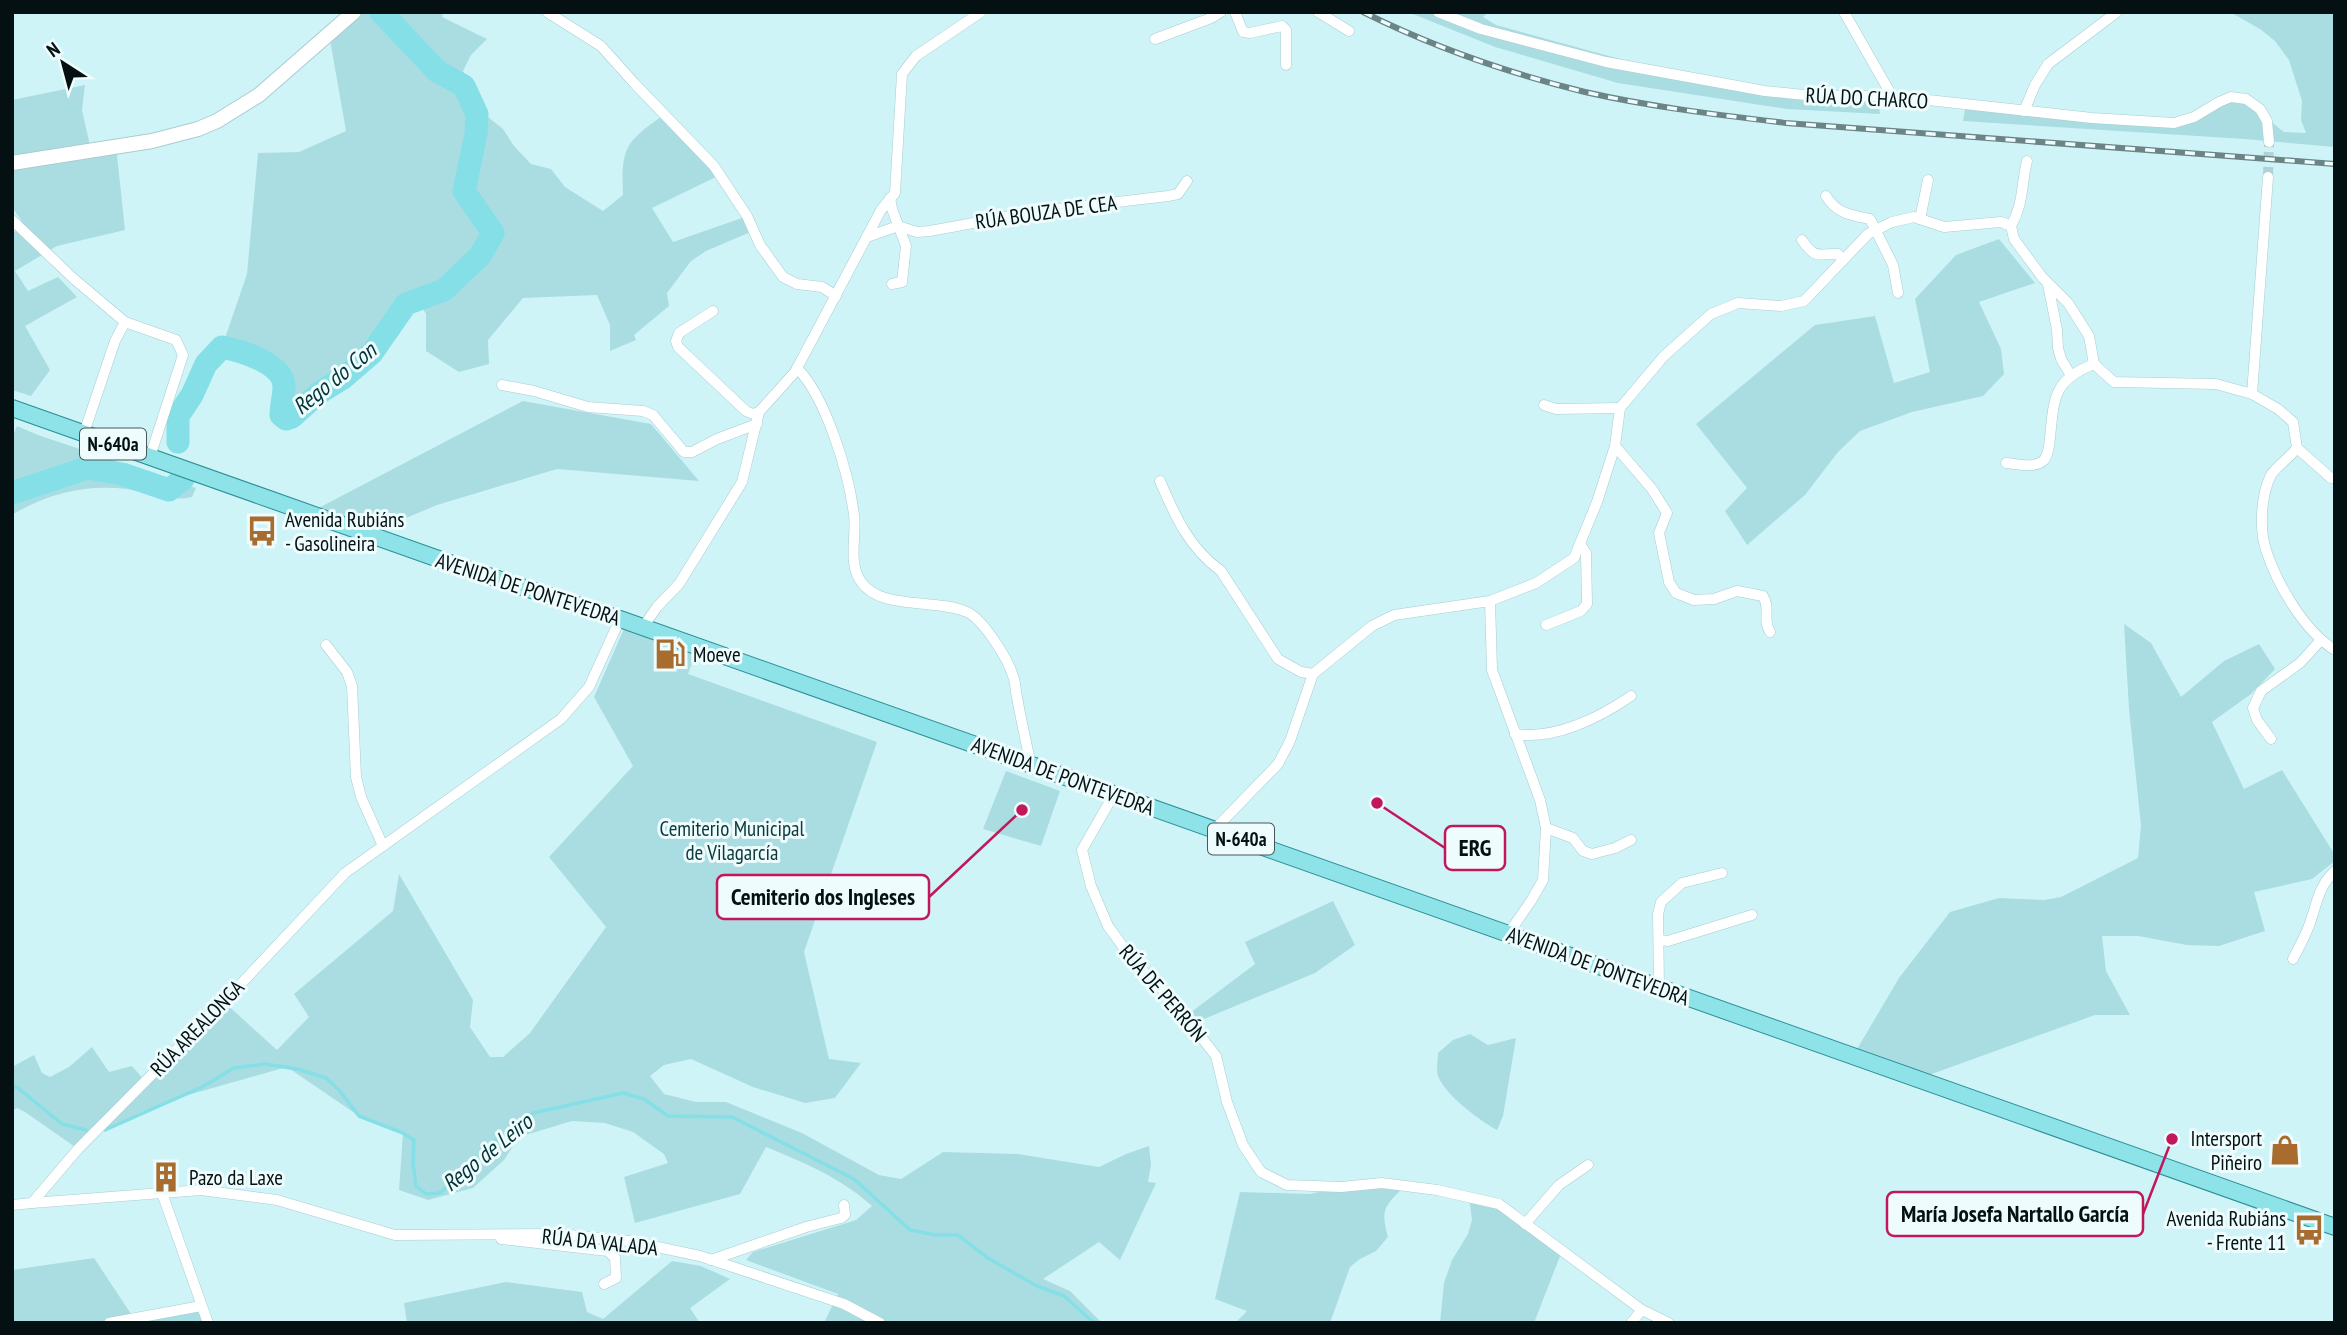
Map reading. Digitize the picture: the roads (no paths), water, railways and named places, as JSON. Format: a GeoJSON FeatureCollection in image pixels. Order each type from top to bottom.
{"type":"FeatureCollection","features":[{"type":"Feature","properties":{"kind":"main road"},"geometry":{"type":"LineString","coordinates":[[12,163],[152,141],[217,121],[259,94],[354,12]]}},
{"type":"Feature","properties":{"kind":"main road","name":"AVENIDA DE PONTEVEDRA"},"geometry":{"type":"LineString","coordinates":[[12,408],[464,568],[643,627],[2335,1227]]}},
{"type":"Feature","properties":{"kind":"street"},"geometry":{"type":"LineString","coordinates":[[547,12],[601,46],[714,166],[747,216],[760,245],[783,277],[797,284],[822,287],[836,296]]}},
{"type":"Feature","properties":{"kind":"street"},"geometry":{"type":"LineString","coordinates":[[643,627],[657,607],[679,584],[742,482],[760,412],[797,368],[881,209],[895,192],[902,75],[916,56],[981,12]]}},
{"type":"Feature","properties":{"kind":"street"},"geometry":{"type":"LineString","coordinates":[[1154,39],[1212,18],[1221,12]]}},
{"type":"Feature","properties":{"kind":"street"},"geometry":{"type":"LineString","coordinates":[[1234,12],[1243,32],[1282,26],[1286,30],[1286,65]]}},
{"type":"Feature","properties":{"kind":"street"},"geometry":{"type":"LineString","coordinates":[[1318,12],[1349,31]]}},
{"type":"Feature","properties":{"kind":"street","name":"RÚA DO CHARCO"},"geometry":{"type":"LineString","coordinates":[[1438,12],[1481,29],[1606,62],[1753,89],[1814,96],[1892,96],[2024,111],[2174,123],[2194,117],[2231,97],[2246,99],[2260,109],[2267,121],[2269,142]]}},
{"type":"Feature","properties":{"kind":"street"},"geometry":{"type":"LineString","coordinates":[[1844,12],[1892,96]]}},
{"type":"Feature","properties":{"kind":"street"},"geometry":{"type":"LineString","coordinates":[[2024,111],[2048,64],[2117,12]]}},
{"type":"Feature","properties":{"kind":"street"},"geometry":{"type":"LineString","coordinates":[[2027,161],[2023,198],[2011,226],[2014,239],[2048,284],[2068,303],[2089,337],[2094,364],[2114,382],[2216,384],[2252,394],[2278,409],[2293,422],[2297,448],[2331,478],[2335,478]]}},
{"type":"Feature","properties":{"kind":"street"},"geometry":{"type":"LineString","coordinates":[[2252,394],[2268,177]]}},
{"type":"Feature","properties":{"kind":"street"},"geometry":{"type":"LineString","coordinates":[[1920,219],[1928,180]]}},
{"type":"Feature","properties":{"kind":"street","name":"RÚA BOUZA DE CEA"},"geometry":{"type":"LineString","coordinates":[[867,237],[898,226],[917,232],[930,231],[1033,212],[1168,196],[1178,194],[1187,181]]}},
{"type":"Feature","properties":{"kind":"street"},"geometry":{"type":"LineString","coordinates":[[1826,196],[1833,206],[1843,213],[1870,219],[1893,265],[1898,293]]}},
{"type":"Feature","properties":{"kind":"street"},"geometry":{"type":"LineString","coordinates":[[890,198],[906,246],[902,282],[892,285]]}},
{"type":"Feature","properties":{"kind":"street"},"geometry":{"type":"LineString","coordinates":[[1214,830],[1278,764],[1290,741],[1313,674],[1372,626],[1394,615],[1490,601],[1536,583],[1574,558],[1598,502],[1615,446],[1620,408],[1664,356],[1711,314],[1738,303],[1782,306],[1804,301],[1868,234],[1892,222],[1914,217],[1944,227],[2001,222],[2011,226]]}},
{"type":"Feature","properties":{"kind":"street"},"geometry":{"type":"LineString","coordinates":[[12,220],[74,279],[125,322],[176,340],[183,355],[150,457]]}},
{"type":"Feature","properties":{"kind":"street"},"geometry":{"type":"LineString","coordinates":[[1802,240],[1816,256],[1838,254],[1843,260]]}},
{"type":"Feature","properties":{"kind":"street"},"geometry":{"type":"LineString","coordinates":[[2048,284],[2058,348],[2070,374]]}},
{"type":"Feature","properties":{"kind":"street"},"geometry":{"type":"LineString","coordinates":[[713,311],[679,333],[676,341],[678,347],[746,411],[752,414],[760,412]]}},
{"type":"Feature","properties":{"kind":"street"},"geometry":{"type":"LineString","coordinates":[[84,433],[115,341],[125,322]]}},
{"type":"Feature","properties":{"kind":"street"},"geometry":{"type":"LineString","coordinates":[[2007,463],[2033,465],[2044,460],[2048,451],[2052,407],[2063,384],[2070,374],[2094,364]]}},
{"type":"Feature","properties":{"kind":"street"},"geometry":{"type":"LineString","coordinates":[[797,368],[807,379],[821,406],[842,460],[855,519],[855,571],[862,583],[877,596],[970,613],[1004,657],[1014,676],[1031,765]]}},
{"type":"Feature","properties":{"kind":"street"},"geometry":{"type":"LineString","coordinates":[[502,385],[534,391],[588,407],[643,411],[653,415],[684,452],[692,452],[757,424]]}},
{"type":"Feature","properties":{"kind":"street"},"geometry":{"type":"LineString","coordinates":[[1544,405],[1556,409],[1620,408]]}},
{"type":"Feature","properties":{"kind":"street"},"geometry":{"type":"LineString","coordinates":[[1615,446],[1652,489],[1667,513],[1659,533],[1669,582],[1676,593],[1694,600],[1714,599],[1737,591],[1763,596],[1768,604],[1766,626],[1770,632]]}},
{"type":"Feature","properties":{"kind":"street"},"geometry":{"type":"LineString","coordinates":[[2297,448],[2288,460],[2273,472],[2267,485],[2262,513],[2265,548],[2283,589],[2309,628],[2320,641],[2335,650]]}},
{"type":"Feature","properties":{"kind":"street"},"geometry":{"type":"LineString","coordinates":[[1160,481],[1188,538],[1208,562],[1220,570],[1278,659],[1301,672],[1313,674]]}},
{"type":"Feature","properties":{"kind":"street"},"geometry":{"type":"LineString","coordinates":[[1546,625],[1581,611],[1587,604],[1586,553],[1580,544]]}},
{"type":"Feature","properties":{"kind":"street"},"geometry":{"type":"LineString","coordinates":[[1490,601],[1492,670],[1540,800],[1546,828],[1543,880],[1508,934]]}},
{"type":"Feature","properties":{"kind":"street","name":"RÚA AREALONGA"},"geometry":{"type":"LineString","coordinates":[[32,1203],[85,1142],[224,1002],[345,873],[561,719],[589,687],[620,619]]}},
{"type":"Feature","properties":{"kind":"street"},"geometry":{"type":"LineString","coordinates":[[2271,739],[2257,720],[2253,708],[2261,691],[2301,663],[2320,641]]}},
{"type":"Feature","properties":{"kind":"street"},"geometry":{"type":"LineString","coordinates":[[326,645],[347,672],[352,686],[355,704],[356,777],[361,797],[383,846]]}},
{"type":"Feature","properties":{"kind":"street"},"geometry":{"type":"LineString","coordinates":[[1516,734],[1529,736],[1580,724],[1631,696]]}},
{"type":"Feature","properties":{"kind":"street","name":"RÚA DE PERRÓN"},"geometry":{"type":"LineString","coordinates":[[1114,794],[1082,850],[1091,886],[1108,926],[1135,963],[1169,996],[1216,1056],[1227,1102],[1243,1145],[1261,1172],[1287,1185],[1340,1187],[1382,1184],[1437,1189],[1499,1204],[1642,1310],[1669,1323]]}},
{"type":"Feature","properties":{"kind":"street"},"geometry":{"type":"LineString","coordinates":[[1546,828],[1573,838],[1583,851],[1592,854],[1615,848],[1631,840]]}},
{"type":"Feature","properties":{"kind":"street"},"geometry":{"type":"LineString","coordinates":[[2293,959],[2310,923],[2320,890],[2335,872]]}},
{"type":"Feature","properties":{"kind":"street"},"geometry":{"type":"LineString","coordinates":[[1659,988],[1658,915],[1661,902],[1682,883],[1723,873]]}},
{"type":"Feature","properties":{"kind":"street"},"geometry":{"type":"LineString","coordinates":[[1659,940],[1668,942],[1752,915]]}},
{"type":"Feature","properties":{"kind":"street"},"geometry":{"type":"LineString","coordinates":[[1525,1224],[1559,1185],[1588,1165]]}},
{"type":"Feature","properties":{"kind":"street","name":"RÚA DA VALADA"},"geometry":{"type":"LineString","coordinates":[[32,1203],[201,1190],[277,1200],[395,1235],[559,1234],[629,1241],[711,1260],[844,1304],[880,1323]]}},
{"type":"Feature","properties":{"kind":"street"},"geometry":{"type":"LineString","coordinates":[[162,1193],[208,1323]]}},
{"type":"Feature","properties":{"kind":"street"},"geometry":{"type":"LineString","coordinates":[[12,1205],[32,1203]]}},
{"type":"Feature","properties":{"kind":"street"},"geometry":{"type":"LineString","coordinates":[[711,1260],[806,1227],[841,1218],[845,1215],[844,1205]]}},
{"type":"Feature","properties":{"kind":"street","name":"RÚA DA VALADA"},"geometry":{"type":"LineString","coordinates":[[487,1235],[508,1241],[608,1251],[615,1258],[616,1278],[604,1284]]}},
{"type":"Feature","properties":{"kind":"street"},"geometry":{"type":"LineString","coordinates":[[109,1323],[201,1306]]}},
{"type":"Feature","properties":{"kind":"street"},"geometry":{"type":"LineString","coordinates":[[1631,1323],[1642,1310]]}},
{"type":"Feature","properties":{"kind":"waterway","name":"Rego do Con"},"geometry":{"type":"LineString","coordinates":[[178,442],[178,416],[192,395],[206,364],[222,347],[260,360],[277,371],[284,387],[281,415],[286,419],[292,417],[372,353],[406,304],[444,290],[480,256],[493,233],[464,191],[476,134],[477,114],[464,86],[437,71],[381,12]]}},
{"type":"Feature","properties":{"kind":"waterway","name":"Rego do Con"},"geometry":{"type":"LineString","coordinates":[[12,493],[87,468],[122,474],[169,490],[183,479]]}},
{"type":"Feature","properties":{"kind":"waterway","name":"Rego de Leiro"},"geometry":{"type":"LineString","coordinates":[[105,1130],[202,1087],[234,1068],[265,1064],[297,1069],[326,1078],[359,1116],[414,1140],[416,1186],[426,1194],[439,1193],[471,1170],[491,1144],[533,1113],[623,1093],[644,1099],[668,1116],[732,1117],[854,1179],[910,1230],[936,1235],[958,1235],[988,1258],[1037,1286],[1064,1296],[1094,1323]]}},
{"type":"Feature","properties":{"kind":"waterway","name":"Rego de Leiro"},"geometry":{"type":"LineString","coordinates":[[12,1086],[62,1124],[86,1130]]}},
{"type":"Feature","properties":{"kind":"tunnel"},"geometry":{"type":"LineString","coordinates":[[2268,177],[2269,142]]}},
{"type":"Feature","properties":{"kind":"railway"},"geometry":{"type":"LineString","coordinates":[[1363,12],[1416,37],[1499,68],[1585,92],[1710,114],[1786,123],[2335,164]]}},
{"type":"Feature","properties":{"kind":"place","name":"Avenida Rubiáns - Gasolineira"},"geometry":{"type":"Point","coordinates":[262,531]}},
{"type":"Feature","properties":{"kind":"place","name":"Moeve"},"geometry":{"type":"Point","coordinates":[670,654]}},
{"type":"Feature","properties":{"kind":"place","name":"ERG"},"geometry":{"type":"Point","coordinates":[1377,803]}},
{"type":"Feature","properties":{"kind":"place","name":"Cemiterio dos Ingleses"},"geometry":{"type":"Point","coordinates":[1022,810]}},
{"type":"Feature","properties":{"kind":"place","name":"María Josefa Nartallo García"},"geometry":{"type":"Point","coordinates":[2172,1139]}},
{"type":"Feature","properties":{"kind":"place","name":"Intersport Piñeiro"},"geometry":{"type":"Point","coordinates":[2285,1150]}},
{"type":"Feature","properties":{"kind":"place","name":"Pazo da Laxe"},"geometry":{"type":"Point","coordinates":[166,1177]}},
{"type":"Feature","properties":{"kind":"place","name":"Avenida Rubiáns - Frente 11"},"geometry":{"type":"Point","coordinates":[2309,1230]}},
{"type":"Feature","properties":{"kind":"park label","name":"Cemiterio Municipal de Vilagarcía"},"geometry":{"type":"Point","coordinates":[732,840]}}]}
